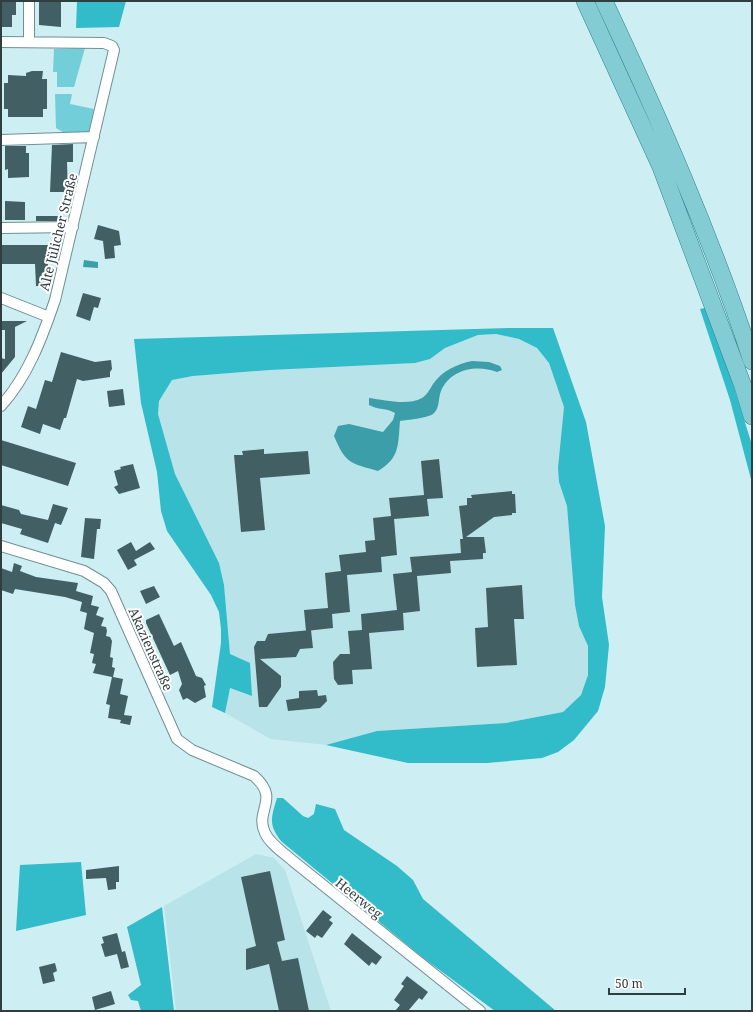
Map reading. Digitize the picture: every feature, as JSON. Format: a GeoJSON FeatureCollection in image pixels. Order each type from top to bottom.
{"type":"FeatureCollection","features":[{"type":"Feature","properties":{"kind":"main road"},"geometry":{"type":"LineString","coordinates":[[585,1],[661,167],[732,356],[752,416]]}},
{"type":"Feature","properties":{"kind":"main road"},"geometry":{"type":"LineString","coordinates":[[604,1],[642,80],[677,163],[752,361]]}},
{"type":"Feature","properties":{"kind":"street"},"geometry":{"type":"LineString","coordinates":[[1,42],[29,42],[29,1]]}},
{"type":"Feature","properties":{"kind":"street","name":"Alte Jülicher Straße"},"geometry":{"type":"LineString","coordinates":[[1,406],[22,377],[55,300],[114,54],[112,46],[104,43],[29,42]]}},
{"type":"Feature","properties":{"kind":"street"},"geometry":{"type":"LineString","coordinates":[[1,140],[94,137]]}},
{"type":"Feature","properties":{"kind":"street"},"geometry":{"type":"LineString","coordinates":[[1,228],[73,227]]}},
{"type":"Feature","properties":{"kind":"street"},"geometry":{"type":"LineString","coordinates":[[1,298],[49,317]]}},
{"type":"Feature","properties":{"kind":"street","name":"Akazienstraße"},"geometry":{"type":"LineString","coordinates":[[1,546],[84,571],[104,583],[111,591],[177,739],[192,750],[254,776],[262,783]]}},
{"type":"Feature","properties":{"kind":"street","name":"Heerweg"},"geometry":{"type":"LineString","coordinates":[[262,783],[266,791],[263,823],[264,832],[269,839],[293,861],[480,1011]]}},
{"type":"Feature","properties":{"kind":"shaded area"},"geometry":{"type":"Polygon","coordinates":[[[77,1],[126,1],[119,27],[76,28],[77,1]]]}},
{"type":"Feature","properties":{"kind":"shaded area"},"geometry":{"type":"Polygon","coordinates":[[[85,48],[74,87],[57,87],[57,72],[53,72],[54,49],[85,48]]]}},
{"type":"Feature","properties":{"kind":"shaded area"},"geometry":{"type":"Polygon","coordinates":[[[55,94],[72,94],[70,104],[94,109],[88,135],[68,135],[56,128],[55,94]]]}},
{"type":"Feature","properties":{"kind":"shaded area"},"geometry":{"type":"Polygon","coordinates":[[[84,260],[98,262],[98,268],[83,267],[84,260]]]}},
{"type":"Feature","properties":{"kind":"shaded area"},"geometry":{"type":"Polygon","coordinates":[[[709,307],[752,445],[752,483],[730,400],[700,309],[709,307]]]}},
{"type":"Feature","properties":{"kind":"shaded area"},"geometry":{"type":"Polygon","coordinates":[[[553,328],[586,422],[605,526],[602,597],[609,645],[605,687],[598,711],[574,740],[558,752],[542,758],[487,763],[408,763],[326,745],[377,731],[506,723],[563,712],[581,695],[588,675],[588,646],[579,626],[575,605],[567,506],[559,482],[558,468],[564,407],[549,363],[537,348],[519,339],[496,334],[478,335],[445,348],[430,359],[415,363],[270,370],[193,376],[172,380],[159,401],[158,414],[175,474],[219,563],[224,585],[230,654],[250,663],[252,696],[230,688],[225,713],[212,707],[221,643],[219,612],[211,595],[167,531],[161,511],[157,472],[141,403],[134,339],[553,328]]]}},
{"type":"Feature","properties":{"kind":"shaded area"},"geometry":{"type":"Polygon","coordinates":[[[496,334],[519,339],[537,348],[549,363],[564,407],[559,482],[567,506],[575,605],[579,626],[588,646],[588,675],[581,695],[563,712],[506,723],[377,731],[326,745],[271,739],[225,713],[229,688],[252,696],[230,654],[224,585],[219,563],[175,474],[158,414],[159,401],[172,380],[193,376],[270,370],[415,363],[430,359],[445,348],[478,335],[496,334]]]}},
{"type":"Feature","properties":{"kind":"shaded area"},"geometry":{"type":"Polygon","coordinates":[[[472,361],[489,362],[500,366],[502,370],[497,372],[481,368],[465,370],[457,373],[445,384],[440,394],[437,409],[433,414],[422,418],[400,421],[398,444],[394,456],[378,471],[355,464],[342,452],[334,436],[338,426],[349,424],[383,432],[393,420],[395,413],[369,405],[369,398],[396,402],[410,402],[422,398],[437,379],[445,372],[455,366],[472,361]]]}},
{"type":"Feature","properties":{"kind":"shaded area"},"geometry":{"type":"Polygon","coordinates":[[[277,798],[283,798],[303,816],[308,818],[314,814],[316,804],[335,809],[344,830],[397,866],[413,880],[423,899],[556,1011],[495,1011],[422,957],[282,842],[274,831],[272,821],[277,798]]]}},
{"type":"Feature","properties":{"kind":"shaded area"},"geometry":{"type":"Polygon","coordinates":[[[256,854],[274,858],[285,870],[331,1011],[176,1011],[164,906],[256,854]]]}},
{"type":"Feature","properties":{"kind":"shaded area"},"geometry":{"type":"Polygon","coordinates":[[[81,862],[86,915],[16,931],[20,865],[81,862]]]}},
{"type":"Feature","properties":{"kind":"shaded area"},"geometry":{"type":"Polygon","coordinates":[[[162,907],[174,1011],[141,1011],[138,1001],[131,1000],[128,995],[141,985],[127,927],[162,907]]]}},
{"type":"Feature","properties":{"kind":"building"},"geometry":{"type":"Polygon","coordinates":[[[1,1],[16,1],[16,15],[12,15],[12,27],[1,27],[1,1]]]}},
{"type":"Feature","properties":{"kind":"building"},"geometry":{"type":"Polygon","coordinates":[[[39,1],[61,1],[61,27],[39,25],[39,1]]]}},
{"type":"Feature","properties":{"kind":"building"},"geometry":{"type":"Polygon","coordinates":[[[32,71],[43,71],[42,79],[47,79],[47,109],[43,109],[43,117],[8,117],[8,109],[4,109],[4,83],[8,83],[8,75],[26,76],[26,73],[32,71]]]}},
{"type":"Feature","properties":{"kind":"building"},"geometry":{"type":"Polygon","coordinates":[[[73,144],[73,162],[67,162],[68,192],[50,192],[52,145],[73,144]]]}},
{"type":"Feature","properties":{"kind":"building"},"geometry":{"type":"Polygon","coordinates":[[[5,146],[26,146],[26,153],[29,153],[29,177],[8,178],[8,169],[5,170],[5,146]]]}},
{"type":"Feature","properties":{"kind":"building"},"geometry":{"type":"Polygon","coordinates":[[[5,201],[25,202],[25,220],[5,220],[5,201]]]}},
{"type":"Feature","properties":{"kind":"building"},"geometry":{"type":"Polygon","coordinates":[[[36,216],[59,216],[59,221],[36,221],[36,216]]]}},
{"type":"Feature","properties":{"kind":"building"},"geometry":{"type":"Polygon","coordinates":[[[98,225],[119,231],[121,245],[114,246],[115,258],[105,259],[103,241],[94,239],[98,225]]]}},
{"type":"Feature","properties":{"kind":"building"},"geometry":{"type":"Polygon","coordinates":[[[1,245],[48,245],[48,277],[44,277],[45,286],[36,286],[35,264],[1,264],[1,245]]]}},
{"type":"Feature","properties":{"kind":"building"},"geometry":{"type":"Polygon","coordinates":[[[83,293],[101,298],[98,308],[94,307],[90,321],[76,316],[83,293]]]}},
{"type":"Feature","properties":{"kind":"building"},"geometry":{"type":"Polygon","coordinates":[[[1,321],[27,321],[15,327],[15,357],[1,374],[1,358],[5,359],[5,330],[1,330],[1,321]]]}},
{"type":"Feature","properties":{"kind":"building"},"geometry":{"type":"Polygon","coordinates":[[[61,352],[95,362],[111,360],[112,369],[110,372],[110,377],[83,381],[77,379],[66,418],[64,418],[60,430],[43,424],[40,434],[21,427],[28,406],[36,409],[45,380],[52,382],[61,352]]]}},
{"type":"Feature","properties":{"kind":"building"},"geometry":{"type":"Polygon","coordinates":[[[123,389],[125,405],[109,407],[107,391],[123,389]]]}},
{"type":"Feature","properties":{"kind":"building"},"geometry":{"type":"Polygon","coordinates":[[[1,440],[76,463],[68,486],[1,465],[1,440]]]}},
{"type":"Feature","properties":{"kind":"building"},"geometry":{"type":"Polygon","coordinates":[[[264,449],[264,454],[308,451],[310,474],[260,478],[265,530],[241,532],[234,455],[243,455],[242,451],[264,449]]]}},
{"type":"Feature","properties":{"kind":"building"},"geometry":{"type":"Polygon","coordinates":[[[439,459],[443,498],[427,499],[429,516],[394,519],[397,555],[381,557],[382,572],[347,575],[350,612],[332,614],[333,628],[306,631],[304,610],[328,608],[325,573],[341,571],[339,555],[366,552],[365,541],[375,540],[373,518],[391,516],[389,498],[424,495],[421,461],[439,459]]]}},
{"type":"Feature","properties":{"kind":"building"},"geometry":{"type":"Polygon","coordinates":[[[133,464],[140,488],[119,494],[114,487],[118,485],[114,471],[121,469],[120,467],[133,464]]]}},
{"type":"Feature","properties":{"kind":"building"},"geometry":{"type":"Polygon","coordinates":[[[512,491],[512,494],[515,494],[516,513],[512,513],[512,515],[494,517],[466,537],[484,537],[486,553],[483,553],[483,559],[450,561],[451,573],[417,576],[420,611],[403,613],[404,630],[369,633],[372,669],[352,670],[353,684],[338,685],[334,679],[333,662],[340,654],[350,654],[348,631],[362,630],[361,614],[397,610],[393,574],[412,572],[410,557],[461,553],[460,539],[463,539],[459,506],[467,505],[467,498],[472,498],[471,495],[512,491]]]}},
{"type":"Feature","properties":{"kind":"building"},"geometry":{"type":"Polygon","coordinates":[[[53,504],[68,508],[61,525],[55,523],[48,543],[20,534],[22,529],[1,523],[1,505],[19,510],[21,514],[48,520],[53,504]]]}},
{"type":"Feature","properties":{"kind":"building"},"geometry":{"type":"Polygon","coordinates":[[[85,518],[101,519],[100,529],[97,529],[94,559],[81,557],[85,518]]]}},
{"type":"Feature","properties":{"kind":"building"},"geometry":{"type":"Polygon","coordinates":[[[131,542],[136,551],[150,542],[155,549],[134,560],[137,565],[128,570],[117,550],[131,542]]]}},
{"type":"Feature","properties":{"kind":"building"},"geometry":{"type":"Polygon","coordinates":[[[14,563],[22,566],[20,571],[36,577],[78,583],[76,591],[93,596],[91,605],[99,607],[96,615],[104,618],[101,626],[106,627],[106,636],[110,637],[112,641],[110,657],[113,658],[112,667],[115,668],[113,677],[123,679],[120,694],[128,696],[124,715],[132,716],[130,725],[120,723],[121,720],[108,718],[110,705],[106,704],[112,677],[93,673],[96,664],[92,663],[94,654],[90,653],[94,633],[84,629],[87,613],[80,611],[82,602],[65,597],[15,589],[13,594],[1,590],[1,568],[12,572],[14,563]]]}},
{"type":"Feature","properties":{"kind":"building"},"geometry":{"type":"Polygon","coordinates":[[[522,585],[524,619],[514,619],[517,665],[477,667],[475,628],[488,627],[486,588],[522,585]]]}},
{"type":"Feature","properties":{"kind":"building"},"geometry":{"type":"Polygon","coordinates":[[[154,586],[160,597],[146,604],[140,591],[154,586]]]}},
{"type":"Feature","properties":{"kind":"building"},"geometry":{"type":"Polygon","coordinates":[[[159,614],[174,646],[181,642],[196,676],[202,678],[206,685],[204,686],[206,697],[195,703],[187,698],[183,700],[179,690],[182,684],[178,671],[170,675],[146,623],[146,620],[159,614]]]}},
{"type":"Feature","properties":{"kind":"building"},"geometry":{"type":"Polygon","coordinates":[[[311,630],[313,648],[300,649],[296,657],[260,659],[281,676],[281,687],[267,707],[259,707],[254,647],[257,641],[265,641],[268,634],[311,630]]]}},
{"type":"Feature","properties":{"kind":"building"},"geometry":{"type":"Polygon","coordinates":[[[317,690],[318,696],[326,695],[327,701],[320,708],[288,711],[286,700],[299,698],[299,691],[317,690]]]}},
{"type":"Feature","properties":{"kind":"building"},"geometry":{"type":"Polygon","coordinates":[[[119,866],[119,882],[116,882],[116,889],[108,890],[106,878],[86,879],[86,870],[119,866]]]}},
{"type":"Feature","properties":{"kind":"building"},"geometry":{"type":"Polygon","coordinates":[[[270,871],[285,940],[277,942],[282,961],[298,958],[309,1011],[279,1011],[269,964],[246,970],[246,949],[256,946],[241,877],[270,871]]]}},
{"type":"Feature","properties":{"kind":"building"},"geometry":{"type":"Polygon","coordinates":[[[323,910],[332,917],[329,920],[333,923],[322,938],[317,935],[315,938],[306,931],[323,910]]]}},
{"type":"Feature","properties":{"kind":"building"},"geometry":{"type":"Polygon","coordinates":[[[117,933],[122,952],[125,951],[129,967],[121,969],[117,954],[105,957],[101,944],[104,943],[102,937],[117,933]]]}},
{"type":"Feature","properties":{"kind":"building"},"geometry":{"type":"Polygon","coordinates":[[[352,933],[382,957],[376,965],[372,962],[369,966],[344,944],[352,933]]]}},
{"type":"Feature","properties":{"kind":"building"},"geometry":{"type":"Polygon","coordinates":[[[55,963],[57,971],[53,973],[55,981],[43,984],[39,967],[55,963]]]}},
{"type":"Feature","properties":{"kind":"building"},"geometry":{"type":"Polygon","coordinates":[[[407,976],[428,992],[422,1000],[419,998],[408,1011],[395,1011],[400,1005],[394,1000],[404,986],[401,984],[407,976]]]}},
{"type":"Feature","properties":{"kind":"building"},"geometry":{"type":"Polygon","coordinates":[[[111,991],[115,1004],[95,1010],[92,997],[111,991]]]}}]}
